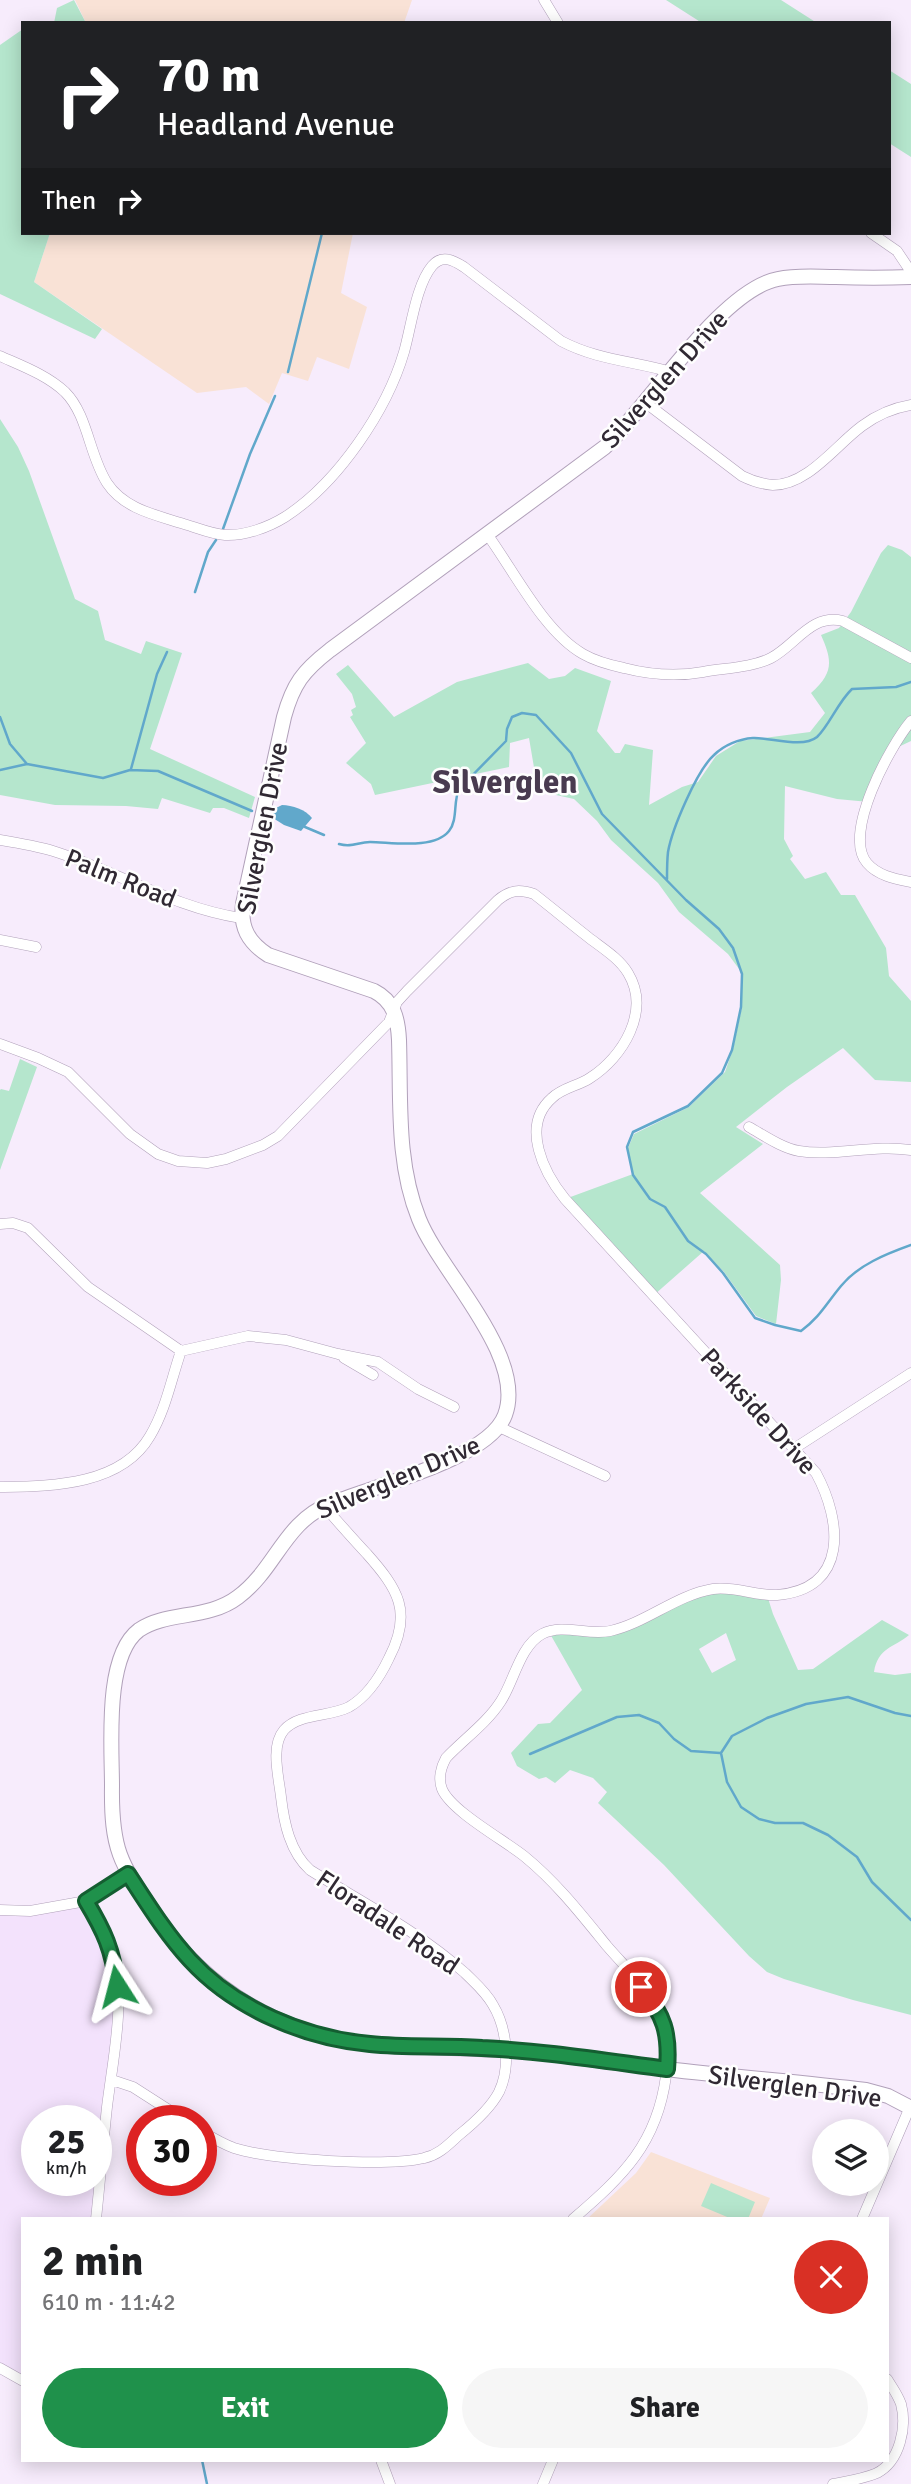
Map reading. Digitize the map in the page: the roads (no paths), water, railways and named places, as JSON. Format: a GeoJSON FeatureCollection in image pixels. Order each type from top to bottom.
{"type":"FeatureCollection","features":[{"type":"Feature","properties":{"kind":"street"},"geometry":{"type":"LineString","coordinates":[[544,0],[557,21]]}},
{"type":"Feature","properties":{"kind":"street"},"geometry":{"type":"LineString","coordinates":[[874,235],[897,251],[911,275]]}},
{"type":"Feature","properties":{"kind":"street"},"geometry":{"type":"LineString","coordinates":[[0,356],[40,374],[66,393],[81,420],[100,471],[117,496],[146,512],[227,535],[261,528],[285,517],[325,482],[356,444],[375,418],[396,378],[422,287],[430,268],[440,260],[451,260],[464,267],[561,341],[603,358],[671,372]]}},
{"type":"Feature","properties":{"kind":"street","name":"Silverglen Drive"},"geometry":{"type":"LineString","coordinates":[[910,2107],[888,2096],[866,2090],[506,2049],[367,2044],[318,2035],[268,2015],[220,1986],[192,1963],[168,1935],[128,1874],[115,1845],[111,1805],[114,1689],[117,1671],[132,1637],[143,1627],[209,1612],[233,1601],[253,1585],[303,1518],[324,1506],[478,1447],[499,1427],[508,1402],[508,1381],[503,1366],[465,1293],[428,1240],[412,1200],[400,1138],[399,1025],[395,1012],[384,997],[374,991],[268,955],[248,937],[241,918],[284,717],[298,680],[321,657],[587,461],[621,431],[729,306],[747,292],[766,281],[797,276],[911,275]]}},
{"type":"Feature","properties":{"kind":"street"},"geometry":{"type":"LineString","coordinates":[[646,403],[742,476],[774,485],[795,479],[807,471],[878,415],[911,405]]}},
{"type":"Feature","properties":{"kind":"street"},"geometry":{"type":"LineString","coordinates":[[487,534],[558,635],[586,656],[608,664],[663,676],[756,663],[771,657],[818,622],[834,619],[843,621],[911,658]]}},
{"type":"Feature","properties":{"kind":"street"},"geometry":{"type":"LineString","coordinates":[[911,721],[883,768],[862,821],[859,840],[862,855],[872,868],[911,882]]}},
{"type":"Feature","properties":{"kind":"street","name":"Palm Road"},"geometry":{"type":"LineString","coordinates":[[0,840],[55,852],[174,901],[241,918]]}},
{"type":"Feature","properties":{"kind":"street","name":"Parkside Drive"},"geometry":{"type":"LineString","coordinates":[[395,1012],[397,1002],[415,983],[498,900],[512,891],[534,894],[618,961],[633,983],[636,995],[637,1013],[633,1026],[599,1072],[582,1083],[557,1093],[544,1107],[537,1132],[541,1160],[565,1199],[816,1473],[827,1494],[834,1518],[835,1546],[826,1571],[818,1579],[798,1590],[777,1595],[713,1590],[690,1597],[614,1630],[597,1633],[559,1629],[539,1635],[523,1656],[499,1704],[446,1758],[440,1775],[440,1783],[446,1797],[520,1853],[554,1883],[656,2005],[667,2036],[667,2069]]}},
{"type":"Feature","properties":{"kind":"street"},"geometry":{"type":"LineString","coordinates":[[0,940],[36,947]]}},
{"type":"Feature","properties":{"kind":"street"},"geometry":{"type":"LineString","coordinates":[[0,1044],[68,1072],[131,1134],[158,1154],[178,1161],[207,1163],[238,1154],[278,1136],[389,1022],[395,1012]]}},
{"type":"Feature","properties":{"kind":"street"},"geometry":{"type":"LineString","coordinates":[[749,1127],[789,1148],[803,1152],[885,1148],[911,1150]]}},
{"type":"Feature","properties":{"kind":"street"},"geometry":{"type":"LineString","coordinates":[[3,1224],[20,1224],[34,1233],[88,1287],[181,1351],[235,1338],[258,1336],[286,1340],[378,1362],[418,1390],[454,1408]]}},
{"type":"Feature","properties":{"kind":"street"},"geometry":{"type":"LineString","coordinates":[[0,1487],[62,1483],[108,1473],[124,1465],[151,1436],[165,1404],[181,1351]]}},
{"type":"Feature","properties":{"kind":"street"},"geometry":{"type":"LineString","coordinates":[[338,1354],[373,1375]]}},
{"type":"Feature","properties":{"kind":"street"},"geometry":{"type":"LineString","coordinates":[[794,1448],[911,1373]]}},
{"type":"Feature","properties":{"kind":"street"},"geometry":{"type":"LineString","coordinates":[[499,1427],[605,1476]]}},
{"type":"Feature","properties":{"kind":"street","name":"Floradale Road"},"geometry":{"type":"LineString","coordinates":[[324,1506],[390,1580],[400,1604],[400,1624],[395,1647],[385,1667],[361,1699],[343,1710],[291,1724],[280,1736],[277,1757],[285,1824],[299,1856],[310,1870],[421,1938],[478,1985],[498,2014],[506,2049]]}},
{"type":"Feature","properties":{"kind":"street"},"geometry":{"type":"LineString","coordinates":[[0,1910],[30,1911],[86,1901],[128,1874]]}},
{"type":"Feature","properties":{"kind":"street"},"geometry":{"type":"LineString","coordinates":[[86,1901],[101,1924],[114,1963],[117,2020],[96,2217]]}},
{"type":"Feature","properties":{"kind":"street"},"geometry":{"type":"LineString","coordinates":[[217,2139],[235,2148],[268,2154],[330,2160],[423,2159],[444,2148],[493,2102],[502,2082],[506,2049]]}},
{"type":"Feature","properties":{"kind":"street"},"geometry":{"type":"LineString","coordinates":[[575,2217],[599,2196],[643,2148],[660,2110],[667,2069]]}},
{"type":"Feature","properties":{"kind":"street"},"geometry":{"type":"LineString","coordinates":[[112,2080],[133,2087],[161,2105]]}},
{"type":"Feature","properties":{"kind":"street"},"geometry":{"type":"LineString","coordinates":[[863,2217],[910,2107]]}},
{"type":"Feature","properties":{"kind":"street"},"geometry":{"type":"LineString","coordinates":[[0,2368],[21,2380]]}},
{"type":"Feature","properties":{"kind":"street"},"geometry":{"type":"LineString","coordinates":[[833,2484],[879,2472],[891,2461],[899,2443],[904,2416],[899,2398],[889,2382]]}},
{"type":"Feature","properties":{"kind":"street"},"geometry":{"type":"LineString","coordinates":[[383,2462],[390,2484]]}},
{"type":"Feature","properties":{"kind":"street"},"geometry":{"type":"LineString","coordinates":[[543,2484],[552,2462]]}},
{"type":"Feature","properties":{"kind":"water"},"geometry":{"type":"Polygon","coordinates":[[[282,805],[298,808],[312,818],[301,831],[284,825],[273,818],[276,808],[282,805]]]}},
{"type":"Feature","properties":{"kind":"waterway"},"geometry":{"type":"LineString","coordinates":[[288,372],[322,235]]}},
{"type":"Feature","properties":{"kind":"waterway"},"geometry":{"type":"LineString","coordinates":[[223,529],[250,454],[275,396]]}},
{"type":"Feature","properties":{"kind":"waterway"},"geometry":{"type":"LineString","coordinates":[[195,592],[208,552],[216,540]]}},
{"type":"Feature","properties":{"kind":"waterway"},"geometry":{"type":"LineString","coordinates":[[131,769],[157,674],[167,652]]}},
{"type":"Feature","properties":{"kind":"waterway"},"geometry":{"type":"LineString","coordinates":[[667,879],[670,842],[680,815],[700,773],[718,751],[732,743],[748,739],[795,742],[811,740],[817,737],[852,689],[896,687],[911,682]]}},
{"type":"Feature","properties":{"kind":"waterway"},"geometry":{"type":"LineString","coordinates":[[339,844],[412,844],[442,837],[454,822],[459,789],[506,741],[512,717],[522,713],[536,715],[571,753],[602,814],[686,900],[719,929],[733,948],[742,974],[741,1007],[732,1050],[722,1073],[688,1106],[633,1132],[627,1147],[633,1175],[650,1199],[665,1207],[688,1241],[706,1254],[723,1273],[755,1318],[775,1325],[801,1331],[856,1272],[882,1256],[911,1245]]}},
{"type":"Feature","properties":{"kind":"waterway"},"geometry":{"type":"LineString","coordinates":[[0,717],[10,744],[27,764],[103,778],[130,770],[158,771],[252,811]]}},
{"type":"Feature","properties":{"kind":"waterway"},"geometry":{"type":"LineString","coordinates":[[0,770],[27,764]]}},
{"type":"Feature","properties":{"kind":"waterway"},"geometry":{"type":"LineString","coordinates":[[305,827],[324,835]]}},
{"type":"Feature","properties":{"kind":"waterway"},"geometry":{"type":"LineString","coordinates":[[911,1716],[848,1697],[806,1704],[767,1718],[732,1736],[721,1753],[727,1782],[741,1807],[759,1819],[775,1823],[803,1823],[828,1835],[857,1857],[872,1882],[911,1920]]}},
{"type":"Feature","properties":{"kind":"waterway"},"geometry":{"type":"LineString","coordinates":[[530,1754],[617,1717],[639,1715],[659,1723],[674,1739],[691,1751],[720,1753]]}},
{"type":"Feature","properties":{"kind":"waterway"},"geometry":{"type":"LineString","coordinates":[[202,2462],[207,2484]]}},
{"type":"Feature","properties":{"kind":"district","name":"Silverglen"},"geometry":{"type":"Point","coordinates":[505,781]}}]}
